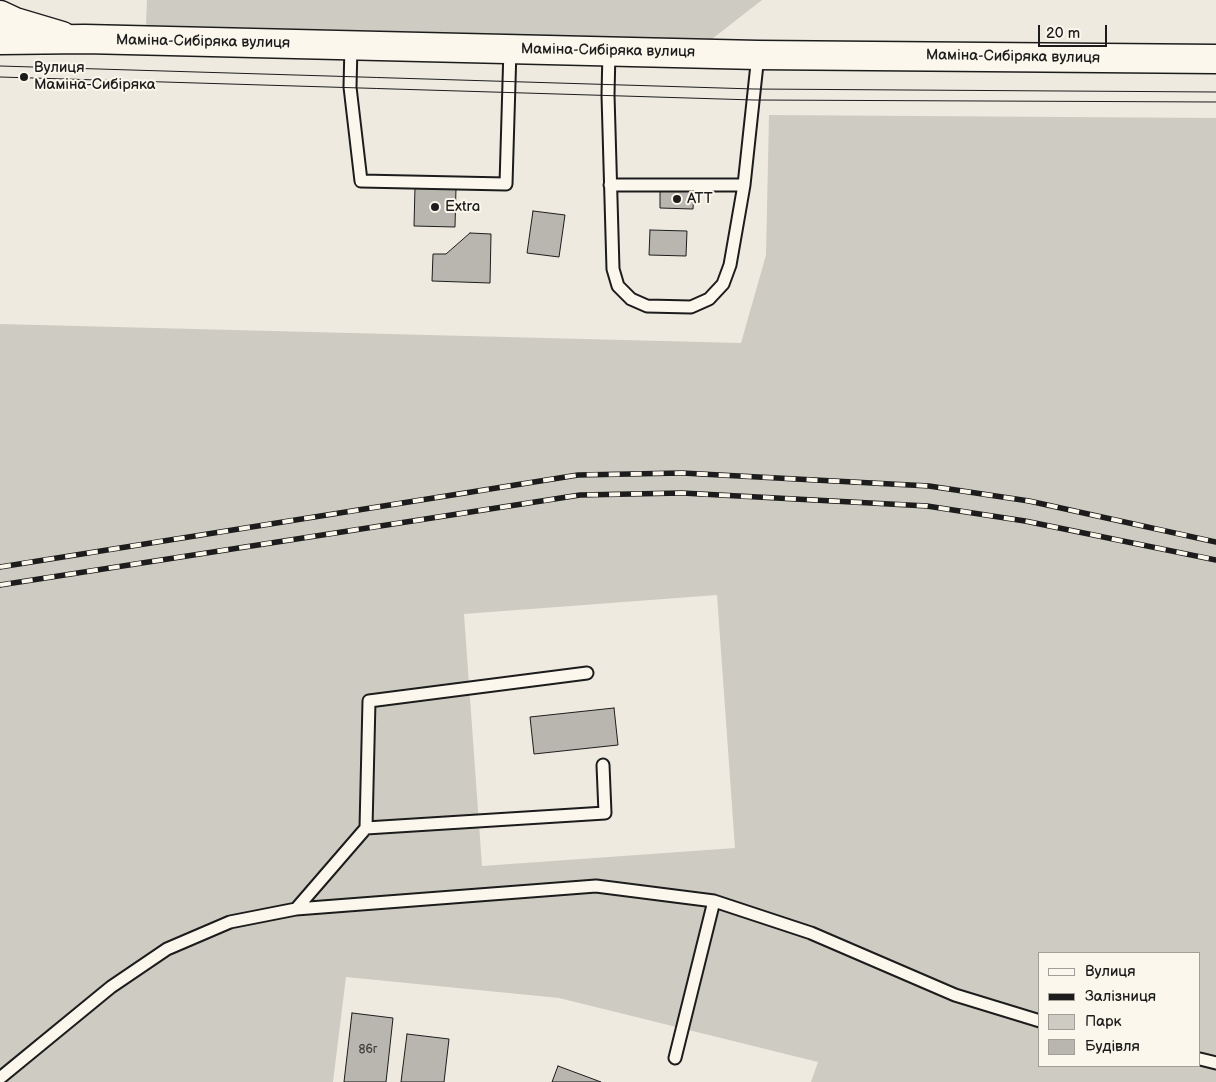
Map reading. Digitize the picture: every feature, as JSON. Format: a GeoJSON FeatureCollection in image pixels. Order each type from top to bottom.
{"type":"FeatureCollection","features":[{"type":"Feature","properties":{"kind":"main road"},"geometry":{"type":"LineString","coordinates":[[0,15],[52,35],[85,39]]}},
{"type":"Feature","properties":{"kind":"main road","name":"Маміна-Сибіряка вулиця"},"geometry":{"type":"LineString","coordinates":[[0,40],[85,39],[758,55],[1216,59]]}},
{"type":"Feature","properties":{"kind":"lane"},"geometry":{"type":"LineString","coordinates":[[351,45],[350,88],[361,181],[506,184],[510,49]]}},
{"type":"Feature","properties":{"kind":"lane"},"geometry":{"type":"LineString","coordinates":[[609,51],[613,269],[618,286],[631,299],[647,306],[691,307],[709,298],[723,284],[730,265],[744,185],[758,55]]}},
{"type":"Feature","properties":{"kind":"lane"},"geometry":{"type":"LineString","coordinates":[[610,185],[744,185]]}},
{"type":"Feature","properties":{"kind":"lane"},"geometry":{"type":"LineString","coordinates":[[296,908],[366,828],[369,701],[587,673]]}},
{"type":"Feature","properties":{"kind":"lane"},"geometry":{"type":"LineString","coordinates":[[366,828],[605,813],[603,766]]}},
{"type":"Feature","properties":{"kind":"lane"},"geometry":{"type":"LineString","coordinates":[[0,1078],[111,987],[167,949],[230,922],[296,908],[596,886],[714,901],[810,933],[955,995],[1038,1020]]}},
{"type":"Feature","properties":{"kind":"lane"},"geometry":{"type":"LineString","coordinates":[[675,1058],[714,901]]}},
{"type":"Feature","properties":{"kind":"lane"},"geometry":{"type":"LineString","coordinates":[[1201,1060],[1216,1063]]}},
{"type":"Feature","properties":{"kind":"green space"},"geometry":{"type":"Polygon","coordinates":[[[147,0],[762,0],[712,39],[146,25],[147,0]]]}},
{"type":"Feature","properties":{"kind":"green space"},"geometry":{"type":"Polygon","coordinates":[[[769,115],[1216,118],[1216,1082],[811,1082],[818,1062],[559,998],[346,977],[333,1082],[0,1082],[0,324],[741,343],[766,255],[769,115]],[[717,595],[464,614],[482,866],[735,848],[717,595]]]}},
{"type":"Feature","properties":{"kind":"building"},"geometry":{"type":"Polygon","coordinates":[[[415,187],[456,188],[455,227],[414,226],[415,187]]]}},
{"type":"Feature","properties":{"kind":"building"},"geometry":{"type":"Polygon","coordinates":[[[660,190],[694,191],[693,209],[660,208],[660,190]]]}},
{"type":"Feature","properties":{"kind":"building"},"geometry":{"type":"Polygon","coordinates":[[[533,211],[565,215],[559,257],[527,253],[533,211]]]}},
{"type":"Feature","properties":{"kind":"building"},"geometry":{"type":"Polygon","coordinates":[[[650,230],[687,231],[686,256],[649,255],[650,230]]]}},
{"type":"Feature","properties":{"kind":"building"},"geometry":{"type":"Polygon","coordinates":[[[470,233],[491,234],[490,283],[432,281],[433,254],[446,254],[470,233]]]}},
{"type":"Feature","properties":{"kind":"building"},"geometry":{"type":"Polygon","coordinates":[[[614,708],[618,745],[534,754],[530,717],[614,708]]]}},
{"type":"Feature","properties":{"kind":"building"},"geometry":{"type":"Polygon","coordinates":[[[352,1013],[393,1018],[386,1082],[344,1082],[352,1013]]]}},
{"type":"Feature","properties":{"kind":"building"},"geometry":{"type":"Polygon","coordinates":[[[407,1034],[449,1039],[444,1082],[401,1082],[407,1034]]]}},
{"type":"Feature","properties":{"kind":"building"},"geometry":{"type":"Polygon","coordinates":[[[558,1066],[601,1082],[552,1082],[558,1066]]]}},
{"type":"Feature","properties":{"kind":"tram line"},"geometry":{"type":"LineString","coordinates":[[0,66],[754,89],[1216,92]]}},
{"type":"Feature","properties":{"kind":"tram line"},"geometry":{"type":"LineString","coordinates":[[0,77],[754,100],[1216,102]]}},
{"type":"Feature","properties":{"kind":"railway"},"geometry":{"type":"LineString","coordinates":[[0,567],[578,475],[682,473],[929,486],[1029,501],[1216,542]]}},
{"type":"Feature","properties":{"kind":"railway"},"geometry":{"type":"LineString","coordinates":[[0,585],[580,495],[682,493],[927,506],[1025,521],[1216,560]]}},
{"type":"Feature","properties":{"kind":"place","name":"Вулиця Маміна-Сибіряка"},"geometry":{"type":"Point","coordinates":[24,77]}},
{"type":"Feature","properties":{"kind":"place","name":"ATT"},"geometry":{"type":"Point","coordinates":[677,199]}},
{"type":"Feature","properties":{"kind":"place","name":"Extra"},"geometry":{"type":"Point","coordinates":[435,207]}}]}
